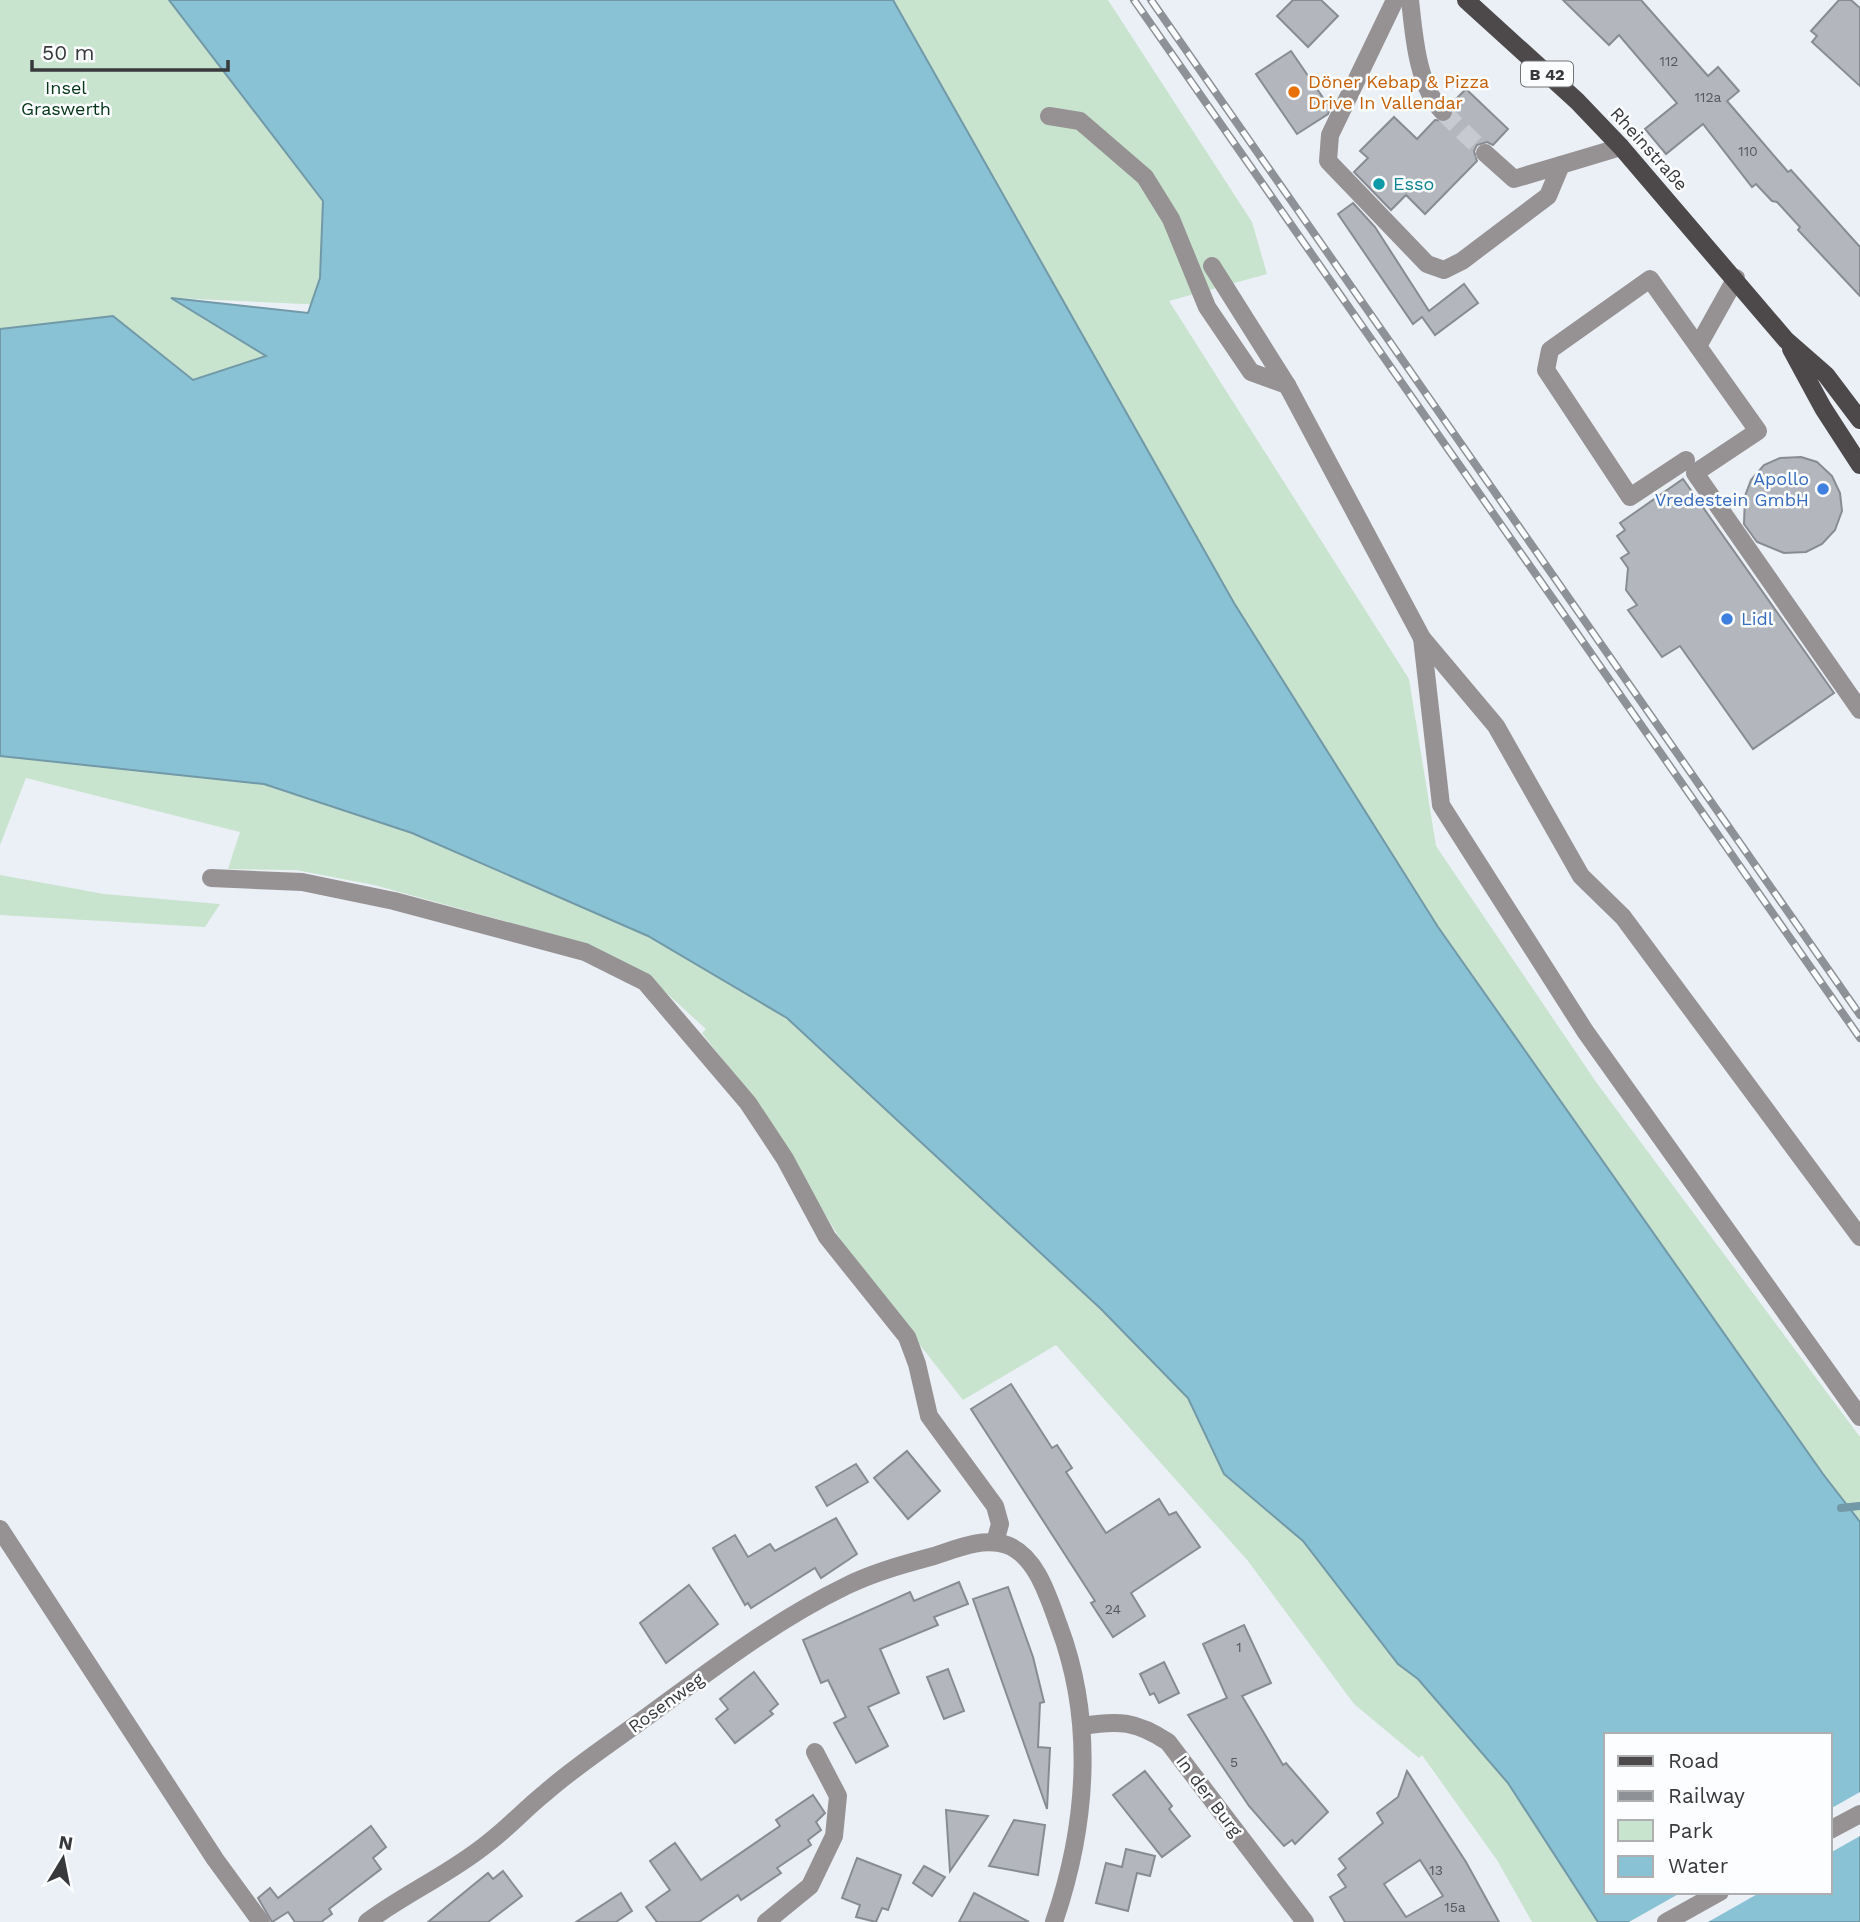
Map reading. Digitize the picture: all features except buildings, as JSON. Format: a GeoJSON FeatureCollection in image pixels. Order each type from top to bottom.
{"type":"FeatureCollection","features":[{"type":"Feature","properties":{"kind":"main road","name":"Rheinstraße"},"geometry":{"type":"LineString","coordinates":[[1466,0],[1577,101],[1621,147],[1736,278],[1786,340],[1826,375],[1860,420]]}},
{"type":"Feature","properties":{"kind":"main road","name":"Rheinstraße"},"geometry":{"type":"LineString","coordinates":[[1786,340],[1822,408],[1860,465]]}},
{"type":"Feature","properties":{"kind":"street"},"geometry":{"type":"LineString","coordinates":[[1395,0],[1331,135],[1328,162],[1427,264],[1444,270],[1462,261],[1548,196],[1562,164]]}},
{"type":"Feature","properties":{"kind":"street"},"geometry":{"type":"LineString","coordinates":[[1410,0],[1416,51],[1435,103],[1443,112]]}},
{"type":"Feature","properties":{"kind":"street"},"geometry":{"type":"LineString","coordinates":[[1048,116],[1080,121],[1145,177],[1171,219],[1207,307],[1251,372],[1287,385]]}},
{"type":"Feature","properties":{"kind":"street"},"geometry":{"type":"LineString","coordinates":[[1485,153],[1514,179],[1621,147]]}},
{"type":"Feature","properties":{"kind":"street"},"geometry":{"type":"LineString","coordinates":[[1212,266],[1287,385],[1422,638],[1496,726],[1581,876],[1623,917],[1860,1237]]}},
{"type":"Feature","properties":{"kind":"street"},"geometry":{"type":"LineString","coordinates":[[1698,346],[1736,278]]}},
{"type":"Feature","properties":{"kind":"street"},"geometry":{"type":"LineString","coordinates":[[1686,460],[1630,497],[1546,370],[1550,350],[1650,279],[1758,431],[1695,473],[1860,710]]}},
{"type":"Feature","properties":{"kind":"street"},"geometry":{"type":"LineString","coordinates":[[1422,638],[1441,805],[1593,1042],[1860,1416]]}},
{"type":"Feature","properties":{"kind":"street"},"geometry":{"type":"LineString","coordinates":[[211,878],[302,882],[394,901],[585,952],[645,982],[748,1102],[785,1159],[827,1237],[907,1337],[917,1364],[929,1416],[995,1506],[1000,1524],[995,1542],[1011,1546],[1026,1557],[1046,1592],[1074,1677],[1085,1763],[1063,1896],[1054,1922]]}},
{"type":"Feature","properties":{"kind":"street"},"geometry":{"type":"LineString","coordinates":[[0,1529],[215,1859],[261,1922]]}},
{"type":"Feature","properties":{"kind":"street","name":"Rosenweg"},"geometry":{"type":"LineString","coordinates":[[367,1922],[407,1893],[438,1879],[489,1843],[546,1791],[777,1623],[870,1576],[974,1543],[995,1542]]}},
{"type":"Feature","properties":{"kind":"street","name":"In der Burg"},"geometry":{"type":"LineString","coordinates":[[1082,1726],[1114,1721],[1146,1727],[1168,1741],[1306,1922]]}},
{"type":"Feature","properties":{"kind":"street"},"geometry":{"type":"LineString","coordinates":[[766,1922],[810,1886],[822,1868],[834,1836],[838,1796],[815,1752]]}},
{"type":"Feature","properties":{"kind":"street"},"geometry":{"type":"LineString","coordinates":[[1832,1829],[1860,1814]]}},
{"type":"Feature","properties":{"kind":"street"},"geometry":{"type":"LineString","coordinates":[[1667,1922],[1716,1894]]}},
{"type":"Feature","properties":{"kind":"green space","name":"Insel Graswerth"},"geometry":{"type":"Polygon","coordinates":[[[0,0],[169,0],[323,201],[327,305],[173,298],[266,356],[193,380],[0,339],[0,0]]]}},
{"type":"Feature","properties":{"kind":"green space"},"geometry":{"type":"Polygon","coordinates":[[[893,0],[1108,0],[1252,222],[1267,274],[1169,301],[1409,679],[1436,846],[1596,1082],[1860,1437],[1860,1522],[1823,1474],[1438,927],[1234,603],[893,0]]]}},
{"type":"Feature","properties":{"kind":"green space"},"geometry":{"type":"Polygon","coordinates":[[[0,756],[264,784],[412,833],[648,936],[787,1018],[1101,1309],[1188,1398],[1224,1474],[1303,1541],[1398,1664],[1418,1679],[1508,1783],[1598,1922],[1532,1922],[1497,1860],[1422,1755],[1419,1758],[1354,1704],[1248,1561],[1056,1345],[963,1400],[851,1257],[762,1110],[702,1033],[706,1029],[651,979],[584,943],[374,885],[296,870],[228,869],[240,832],[26,778],[0,845],[0,756]]]}},
{"type":"Feature","properties":{"kind":"green space"},"geometry":{"type":"Polygon","coordinates":[[[0,875],[104,894],[220,904],[205,927],[0,915],[0,875]]]}},
{"type":"Feature","properties":{"kind":"water"},"geometry":{"type":"Polygon","coordinates":[[[169,0],[893,0],[1234,603],[1438,927],[1823,1474],[1860,1522],[1860,1922],[1598,1922],[1508,1783],[1418,1679],[1398,1664],[1303,1541],[1224,1474],[1188,1398],[1101,1309],[787,1018],[648,936],[412,833],[264,784],[0,756],[0,329],[113,316],[193,380],[266,356],[171,298],[308,313],[320,278],[323,201],[169,0]]]}},
{"type":"Feature","properties":{"kind":"pier"},"geometry":{"type":"Polygon","coordinates":[[[1860,1792],[1860,1836],[1832,1852],[1832,1808],[1860,1792]]]}},
{"type":"Feature","properties":{"kind":"pier"},"geometry":{"type":"Polygon","coordinates":[[[1678,1894],[1757,1894],[1708,1922],[1629,1922],[1678,1894]]]}},
{"type":"Feature","properties":{"kind":"waterway"},"geometry":{"type":"LineString","coordinates":[[1841,1508],[1859,1506]]}},
{"type":"Feature","properties":{"kind":"tunnel"},"geometry":{"type":"LineString","coordinates":[[1443,112],[1485,153]]}},
{"type":"Feature","properties":{"kind":"railway"},"geometry":{"type":"LineString","coordinates":[[1134,0],[1860,1038]]}},
{"type":"Feature","properties":{"kind":"railway"},"geometry":{"type":"LineString","coordinates":[[1151,0],[1860,1015]]}},
{"type":"Feature","properties":{"kind":"place","name":"Döner Kebap & Pizza Drive In Vallendar"},"geometry":{"type":"Point","coordinates":[1294,92]}},
{"type":"Feature","properties":{"kind":"place","name":"Esso"},"geometry":{"type":"Point","coordinates":[1379,184]}},
{"type":"Feature","properties":{"kind":"place","name":"Apollo Vredestein GmbH"},"geometry":{"type":"Point","coordinates":[1823,489]}},
{"type":"Feature","properties":{"kind":"place","name":"Lidl"},"geometry":{"type":"Point","coordinates":[1727,619]}}]}
